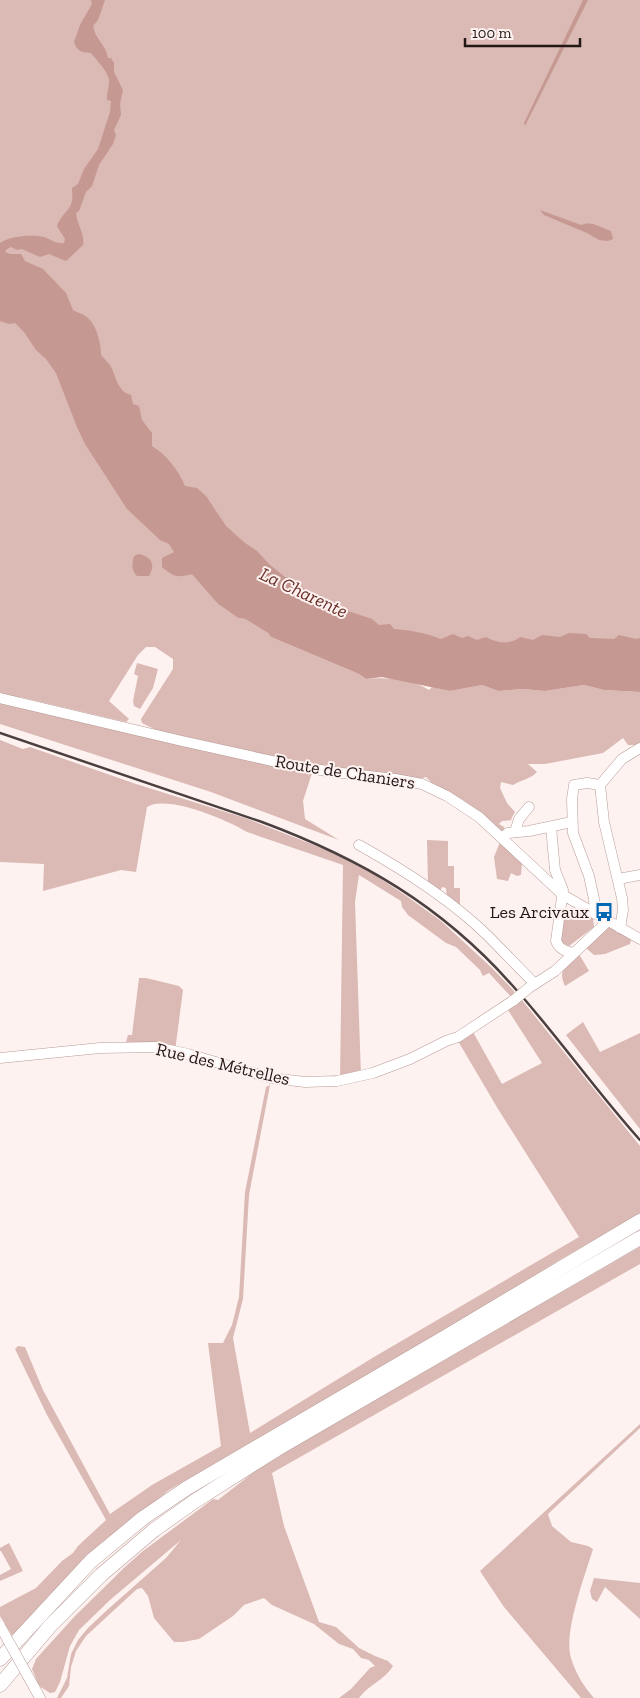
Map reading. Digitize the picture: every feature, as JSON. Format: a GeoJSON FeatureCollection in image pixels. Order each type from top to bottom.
{"type":"FeatureCollection","features":[{"type":"Feature","properties":{"kind":"highway"},"geometry":{"type":"LineString","coordinates":[[0,1659],[91,1561],[143,1518],[187,1488],[431,1346],[640,1221]]}},
{"type":"Feature","properties":{"kind":"highway"},"geometry":{"type":"LineString","coordinates":[[0,1685],[50,1626],[101,1576],[154,1530],[188,1506],[277,1449],[640,1238]]}},
{"type":"Feature","properties":{"kind":"street","name":"Route de Chaniers"},"geometry":{"type":"LineString","coordinates":[[0,698],[93,721],[298,766],[422,784],[461,804],[479,817],[563,895],[640,939]]}},
{"type":"Feature","properties":{"kind":"street"},"geometry":{"type":"LineString","coordinates":[[620,928],[623,910],[618,879],[604,822],[600,785],[622,758],[640,748]]}},
{"type":"Feature","properties":{"kind":"street"},"geometry":{"type":"LineString","coordinates":[[595,914],[589,876],[573,833],[572,822],[574,786],[587,783],[600,785]]}},
{"type":"Feature","properties":{"kind":"street"},"geometry":{"type":"LineString","coordinates":[[515,832],[519,819],[529,807]]}},
{"type":"Feature","properties":{"kind":"street"},"geometry":{"type":"LineString","coordinates":[[503,838],[508,833],[572,822]]}},
{"type":"Feature","properties":{"kind":"street"},"geometry":{"type":"LineString","coordinates":[[551,827],[555,870],[564,890],[556,941],[563,950],[573,953]]}},
{"type":"Feature","properties":{"kind":"street"},"geometry":{"type":"LineString","coordinates":[[359,846],[394,864],[448,902],[486,934],[532,986]]}},
{"type":"Feature","properties":{"kind":"street"},"geometry":{"type":"LineString","coordinates":[[618,879],[640,875]]}},
{"type":"Feature","properties":{"kind":"street","name":"Rue des Métrelles"},"geometry":{"type":"LineString","coordinates":[[0,1058],[100,1048],[156,1047],[188,1054],[271,1078],[305,1082],[337,1081],[373,1073],[410,1060],[446,1041],[458,1037],[555,971],[608,921]]}},
{"type":"Feature","properties":{"kind":"street"},"geometry":{"type":"LineString","coordinates":[[0,1626],[40,1698]]}},
{"type":"Feature","properties":{"kind":"shaded area"},"geometry":{"type":"Polygon","coordinates":[[[0,0],[640,0],[640,650],[400,637],[339,616],[203,520],[0,262],[0,0]]]}},
{"type":"Feature","properties":{"kind":"shaded area"},"geometry":{"type":"Polygon","coordinates":[[[0,270],[218,604],[238,618],[245,619],[268,633],[271,637],[359,674],[366,679],[399,680],[415,683],[429,690],[432,687],[450,691],[482,685],[498,691],[522,689],[545,691],[584,685],[604,690],[640,692],[640,745],[628,745],[623,738],[603,753],[545,764],[528,764],[537,772],[532,776],[513,785],[501,782],[500,788],[507,803],[515,812],[512,820],[502,821],[499,824],[504,827],[505,830],[502,831],[463,800],[432,783],[426,777],[420,779],[334,768],[156,730],[142,723],[141,719],[173,669],[173,659],[155,647],[146,647],[138,655],[109,701],[129,719],[126,722],[20,697],[16,700],[3,696],[0,692],[0,270]]]}},
{"type":"Feature","properties":{"kind":"shaded area"},"geometry":{"type":"Polygon","coordinates":[[[137,663],[158,669],[153,688],[140,709],[134,706],[133,701],[138,676],[134,674],[137,663]]]}},
{"type":"Feature","properties":{"kind":"shaded area"},"geometry":{"type":"Polygon","coordinates":[[[0,700],[187,747],[312,773],[303,801],[305,819],[339,840],[211,792],[0,724],[0,700]]]}},
{"type":"Feature","properties":{"kind":"shaded area"},"geometry":{"type":"Polygon","coordinates":[[[0,740],[23,749],[30,747],[136,784],[245,818],[334,853],[375,875],[441,921],[514,991],[514,1000],[489,973],[483,976],[480,970],[456,947],[446,943],[408,915],[402,907],[401,901],[359,875],[355,902],[361,1076],[340,1080],[343,865],[247,832],[226,821],[197,810],[182,806],[156,804],[147,807],[136,872],[121,870],[43,891],[44,864],[0,862],[0,740]]]}},
{"type":"Feature","properties":{"kind":"shaded area"},"geometry":{"type":"Polygon","coordinates":[[[427,840],[448,841],[448,866],[454,866],[454,888],[460,888],[460,910],[447,899],[446,888],[442,887],[439,893],[428,885],[427,840]]]}},
{"type":"Feature","properties":{"kind":"shaded area"},"geometry":{"type":"Polygon","coordinates":[[[500,842],[522,863],[521,875],[517,876],[511,873],[508,881],[497,879],[494,857],[500,842]]]}},
{"type":"Feature","properties":{"kind":"shaded area"},"geometry":{"type":"Polygon","coordinates":[[[576,908],[593,919],[594,927],[569,946],[560,942],[562,917],[571,909],[576,908]]]}},
{"type":"Feature","properties":{"kind":"shaded area"},"geometry":{"type":"Polygon","coordinates":[[[608,927],[612,927],[631,940],[630,944],[605,954],[594,955],[586,948],[608,927]]]}},
{"type":"Feature","properties":{"kind":"shaded area"},"geometry":{"type":"Polygon","coordinates":[[[579,954],[589,971],[565,986],[562,975],[564,968],[579,954]]]}},
{"type":"Feature","properties":{"kind":"shaded area"},"geometry":{"type":"Polygon","coordinates":[[[139,978],[179,986],[183,990],[175,1051],[131,1045],[126,1042],[128,1035],[132,1035],[139,978]]]}},
{"type":"Feature","properties":{"kind":"shaded area"},"geometry":{"type":"Polygon","coordinates":[[[521,999],[640,1146],[640,1213],[474,1313],[169,1490],[82,1561],[13,1637],[0,1616],[0,1607],[36,1588],[106,1520],[47,1415],[15,1349],[18,1346],[25,1347],[43,1390],[110,1514],[152,1485],[221,1446],[208,1343],[223,1343],[232,1325],[239,1297],[245,1192],[266,1087],[270,1085],[249,1195],[243,1299],[233,1338],[250,1433],[374,1357],[579,1237],[498,1109],[458,1041],[473,1032],[502,1084],[542,1063],[508,1010],[521,999]]]}},
{"type":"Feature","properties":{"kind":"shaded area"},"geometry":{"type":"Polygon","coordinates":[[[583,1022],[600,1052],[640,1033],[640,1129],[566,1035],[583,1022]]]}},
{"type":"Feature","properties":{"kind":"shaded area"},"geometry":{"type":"Polygon","coordinates":[[[640,1247],[640,1264],[272,1473],[284,1526],[319,1622],[336,1627],[359,1648],[388,1661],[393,1666],[386,1675],[367,1689],[359,1698],[339,1698],[351,1689],[370,1668],[375,1666],[369,1660],[361,1658],[353,1649],[339,1644],[314,1624],[272,1605],[264,1598],[244,1605],[233,1616],[199,1639],[174,1642],[154,1618],[148,1596],[142,1588],[137,1589],[86,1636],[76,1651],[71,1667],[69,1686],[61,1698],[57,1698],[67,1678],[71,1654],[78,1640],[106,1611],[166,1558],[181,1540],[110,1600],[79,1630],[70,1646],[60,1682],[55,1692],[50,1693],[39,1686],[32,1669],[36,1659],[74,1617],[143,1551],[213,1499],[218,1500],[254,1472],[289,1450],[640,1247]]]}},
{"type":"Feature","properties":{"kind":"shaded area"},"geometry":{"type":"Polygon","coordinates":[[[640,1424],[640,1428],[548,1514],[552,1526],[571,1542],[593,1549],[572,1620],[569,1647],[571,1658],[580,1679],[594,1698],[581,1698],[504,1607],[480,1571],[640,1424]]]}},
{"type":"Feature","properties":{"kind":"shaded area"},"geometry":{"type":"Polygon","coordinates":[[[9,1543],[23,1571],[0,1581],[0,1575],[11,1569],[0,1551],[0,1548],[9,1543]]]}},
{"type":"Feature","properties":{"kind":"shaded area"},"geometry":{"type":"Polygon","coordinates":[[[594,1578],[640,1583],[640,1619],[605,1587],[597,1602],[592,1599],[590,1591],[594,1578]]]}},
{"type":"Feature","properties":{"kind":"water","name":"La Charente"},"geometry":{"type":"Polygon","coordinates":[[[91,0],[105,0],[98,20],[93,26],[94,31],[108,58],[111,58],[114,63],[114,72],[123,90],[120,104],[121,115],[114,130],[116,135],[113,144],[99,165],[92,186],[86,192],[79,211],[76,213],[83,237],[83,245],[66,261],[49,254],[40,257],[22,249],[17,250],[11,247],[5,252],[21,254],[25,261],[43,269],[66,293],[73,310],[85,315],[91,321],[98,335],[101,355],[110,365],[119,386],[131,395],[133,404],[139,406],[142,420],[152,433],[152,446],[172,463],[185,486],[197,488],[206,496],[226,526],[285,577],[293,578],[313,598],[331,606],[344,608],[372,619],[379,625],[390,624],[394,629],[418,632],[441,639],[453,634],[462,638],[468,636],[477,640],[486,637],[494,641],[507,642],[520,637],[533,640],[542,635],[560,637],[569,633],[586,634],[590,638],[614,639],[619,635],[636,639],[640,638],[640,692],[604,690],[584,685],[545,691],[522,689],[498,691],[482,685],[450,691],[382,677],[366,679],[359,674],[271,637],[268,633],[245,619],[238,618],[218,604],[192,574],[176,576],[162,567],[162,558],[174,552],[169,544],[160,540],[127,509],[85,444],[56,373],[46,359],[36,350],[24,332],[15,323],[9,324],[0,321],[0,243],[15,237],[34,236],[64,243],[65,239],[57,226],[71,204],[72,188],[78,184],[84,169],[98,149],[110,112],[111,101],[107,100],[109,80],[106,72],[91,53],[80,51],[74,42],[80,25],[92,4],[91,0]]]}},
{"type":"Feature","properties":{"kind":"water"},"geometry":{"type":"Polygon","coordinates":[[[583,0],[588,0],[525,126],[524,123],[583,0]]]}},
{"type":"Feature","properties":{"kind":"water"},"geometry":{"type":"Polygon","coordinates":[[[540,210],[581,225],[588,223],[600,226],[611,231],[613,239],[608,241],[599,240],[544,215],[540,210]]]}},
{"type":"Feature","properties":{"kind":"water"},"geometry":{"type":"Polygon","coordinates":[[[139,554],[147,557],[151,562],[152,568],[149,576],[137,576],[133,569],[134,556],[139,554]]]}},
{"type":"Feature","properties":{"kind":"railway"},"geometry":{"type":"LineString","coordinates":[[0,733],[262,822],[333,852],[398,887],[457,931],[512,985],[640,1140]]}},
{"type":"Feature","properties":{"kind":"place","name":"Les Arcivaux"},"geometry":{"type":"Point","coordinates":[604,912]}}]}
